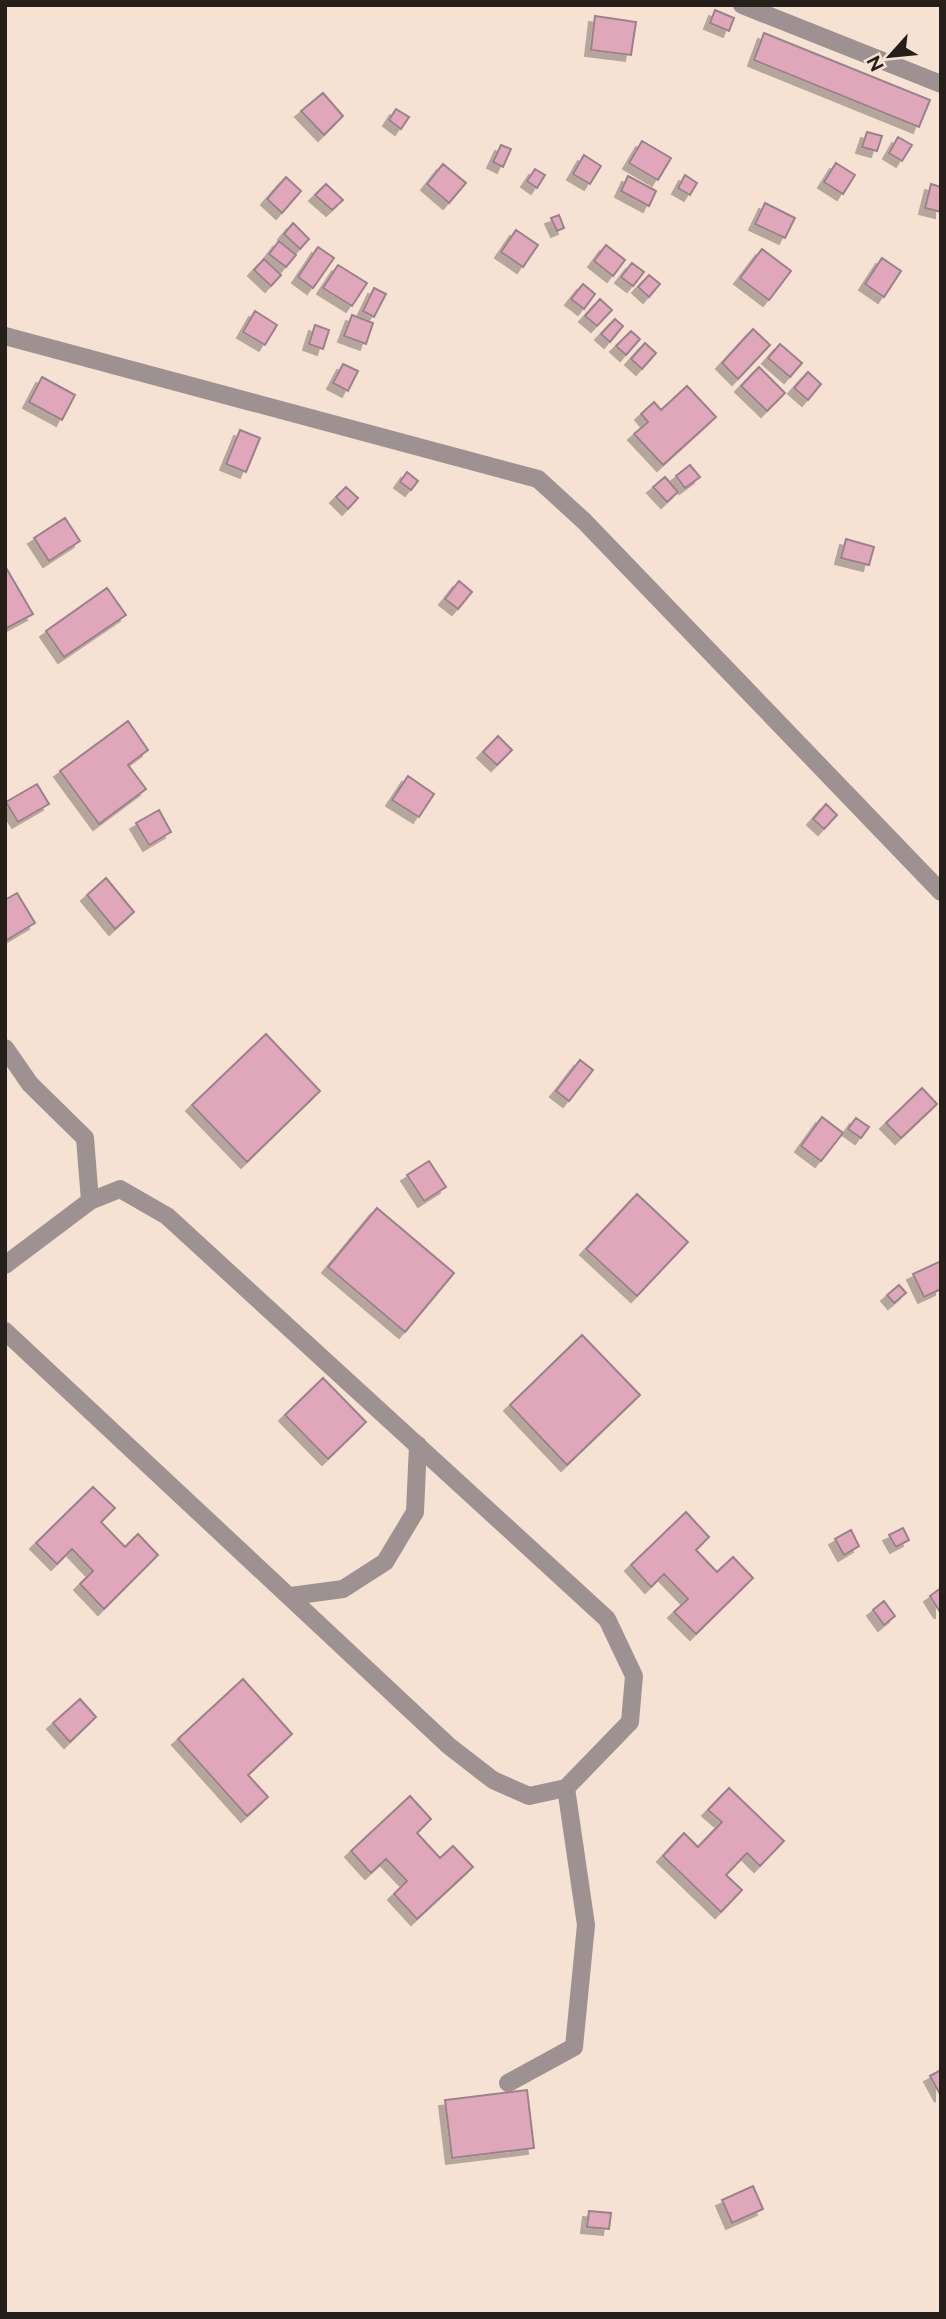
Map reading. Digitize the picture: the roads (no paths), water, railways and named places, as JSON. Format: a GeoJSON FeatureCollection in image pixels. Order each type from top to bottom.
{"type":"FeatureCollection","features":[{"type":"Feature","properties":{"kind":"street"},"geometry":{"type":"LineString","coordinates":[[742,5],[941,84]]}},
{"type":"Feature","properties":{"kind":"street"},"geometry":{"type":"LineString","coordinates":[[5,336],[538,479],[593,531],[941,892]]}},
{"type":"Feature","properties":{"kind":"street"},"geometry":{"type":"LineString","coordinates":[[5,1048],[30,1084],[85,1138],[90,1201]]}},
{"type":"Feature","properties":{"kind":"street"},"geometry":{"type":"LineString","coordinates":[[5,1265],[90,1201],[120,1189],[167,1216],[607,1619],[634,1676],[630,1722],[566,1788],[529,1796],[493,1780],[449,1746],[5,1331]]}},
{"type":"Feature","properties":{"kind":"street"},"geometry":{"type":"LineString","coordinates":[[291,1596],[343,1589],[385,1562],[415,1512],[418,1445]]}},
{"type":"Feature","properties":{"kind":"street"},"geometry":{"type":"LineString","coordinates":[[508,2083],[574,2047],[586,1925],[566,1788]]}}]}
